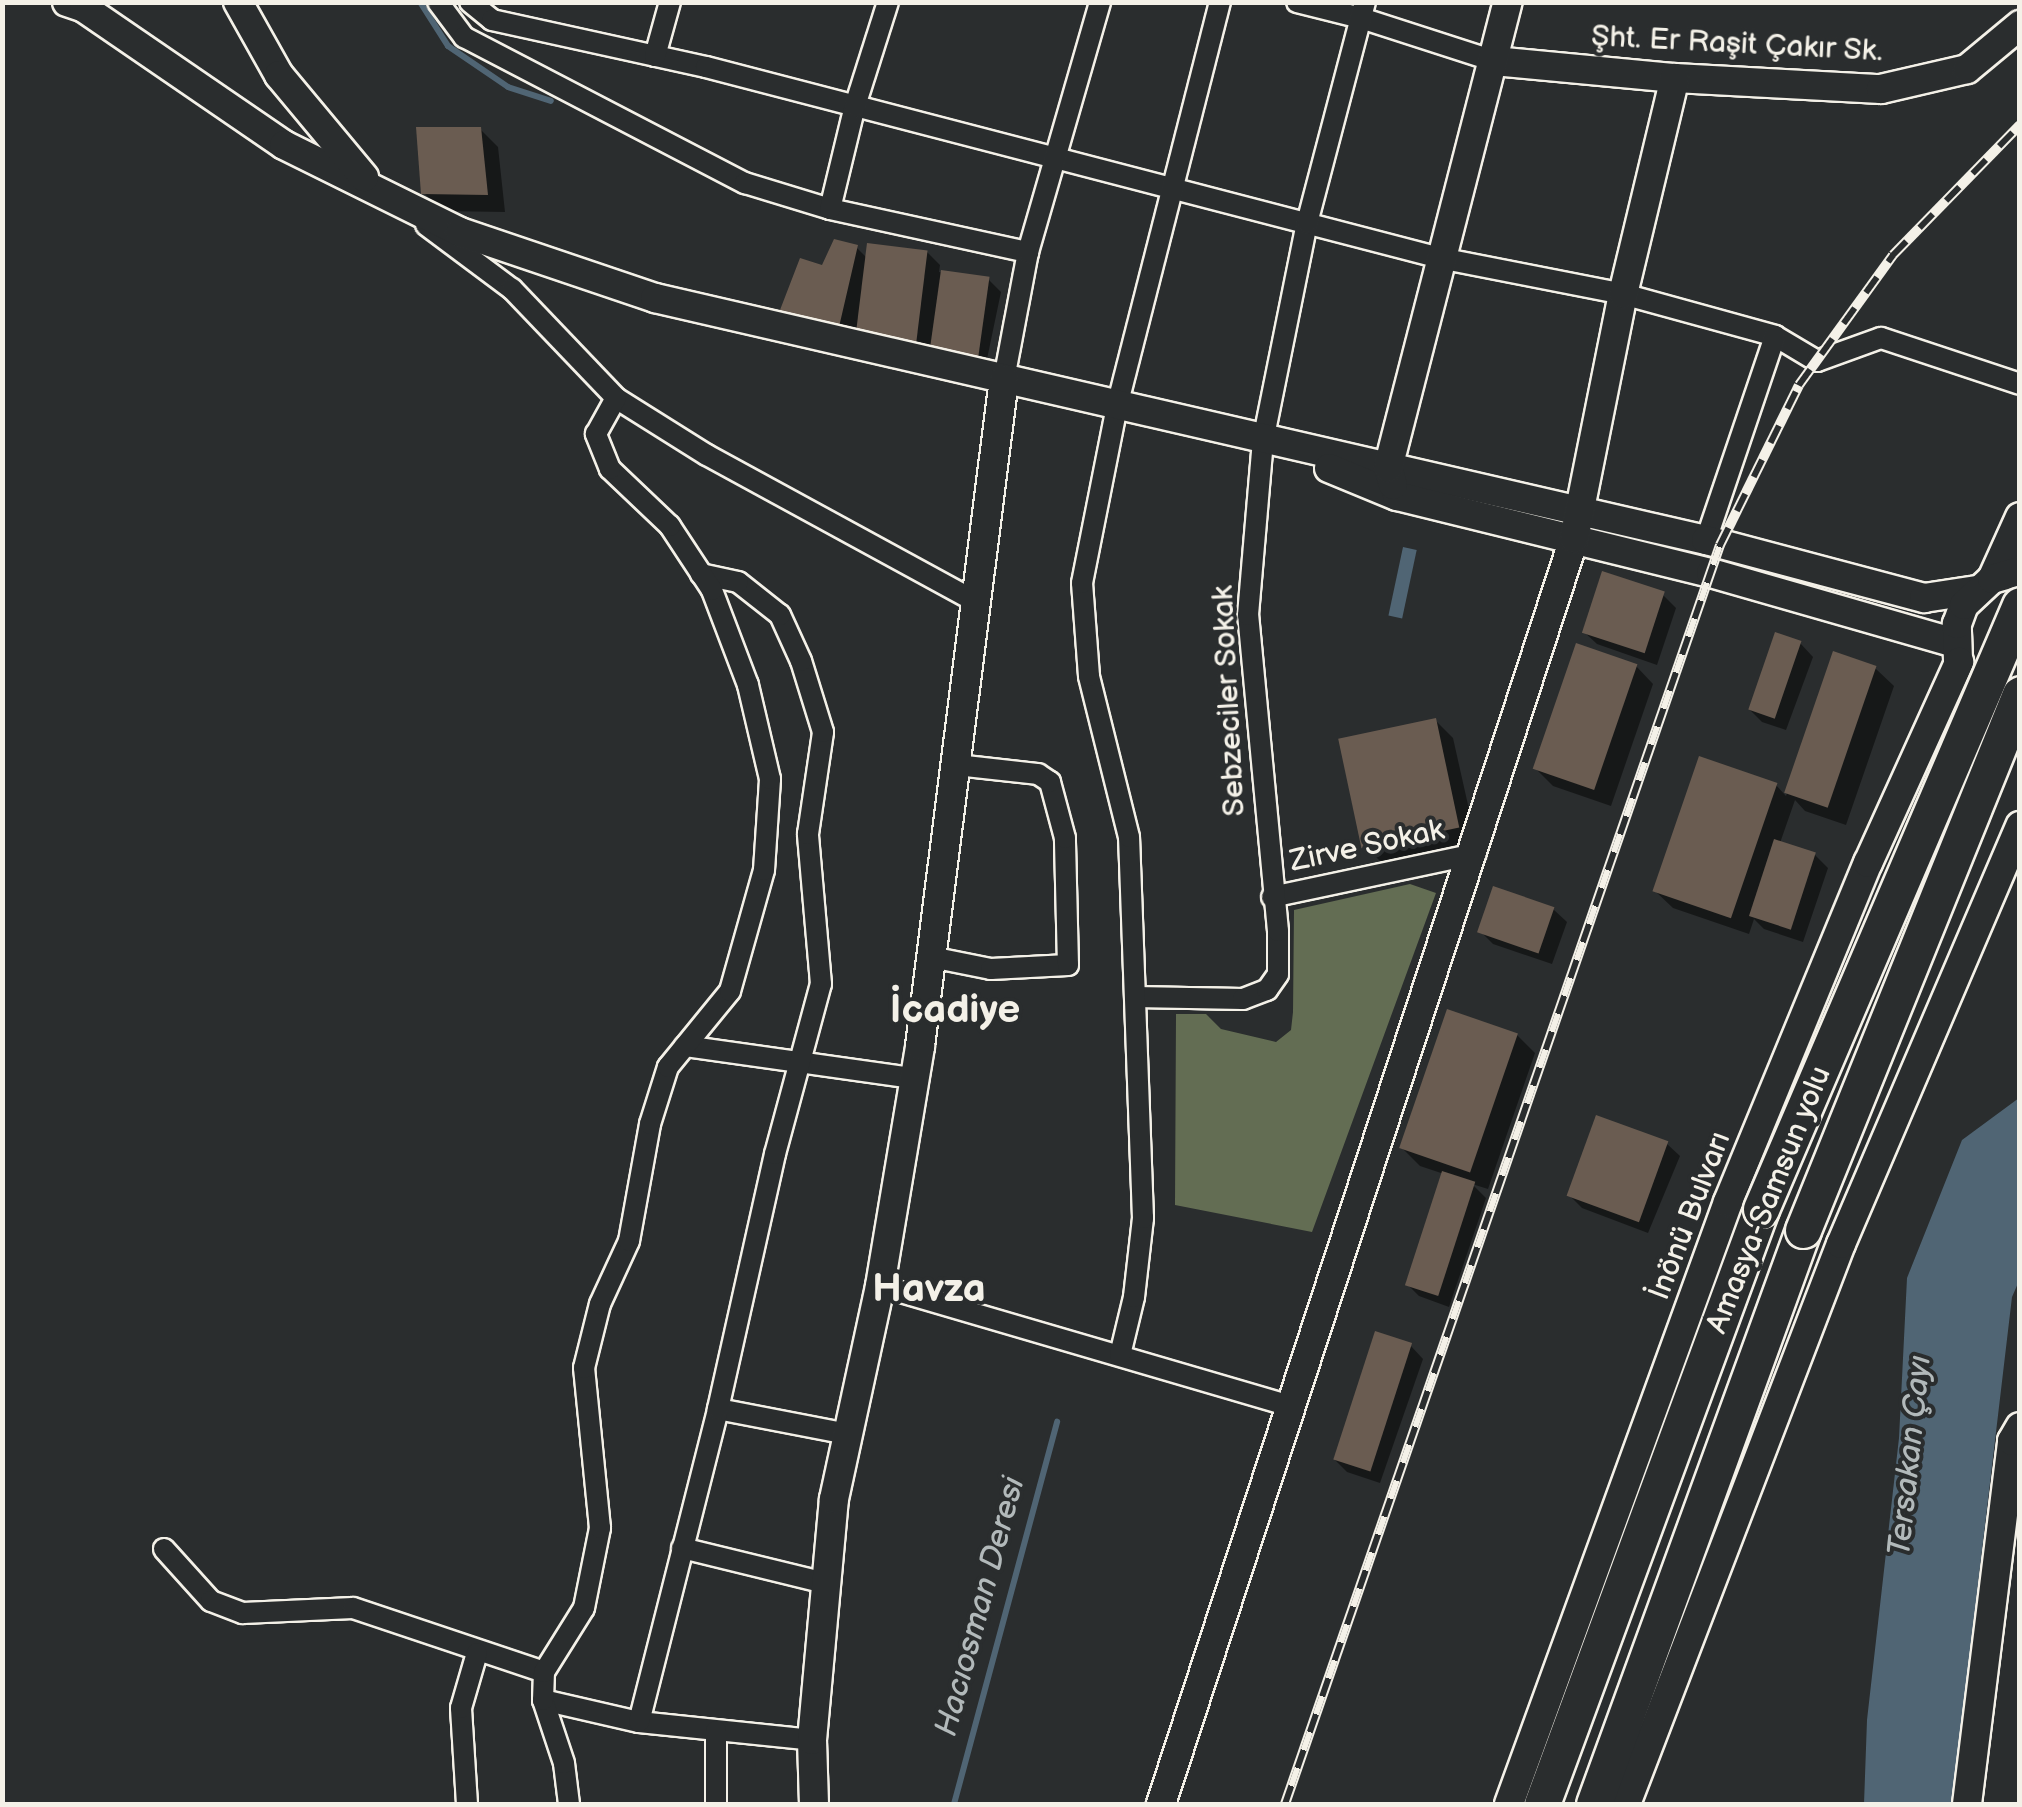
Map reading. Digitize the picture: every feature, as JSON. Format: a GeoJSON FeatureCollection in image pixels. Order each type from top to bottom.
{"type":"FeatureCollection","features":[{"type":"Feature","properties":{"kind":"highway","name":"Amasya-Samsun yolu"},"geometry":{"type":"LineString","coordinates":[[1542,1804],[1761,1209],[2020,605]]}},
{"type":"Feature","properties":{"kind":"highway","name":"Amasya-Samsun yolu"},"geometry":{"type":"LineString","coordinates":[[1594,1804],[1803,1230],[2020,694]]}},
{"type":"Feature","properties":{"kind":"street"},"geometry":{"type":"LineString","coordinates":[[67,2],[84,8],[284,145],[460,232],[654,298],[1706,540],[1924,598],[1996,580],[2020,517]]}},
{"type":"Feature","properties":{"kind":"street"},"geometry":{"type":"LineString","coordinates":[[238,2],[279,75],[372,186],[512,290],[616,398],[707,455],[978,603]]}},
{"type":"Feature","properties":{"kind":"street"},"geometry":{"type":"LineString","coordinates":[[438,2],[464,37],[745,182],[830,210],[1028,252]]}},
{"type":"Feature","properties":{"kind":"street"},"geometry":{"type":"LineString","coordinates":[[470,2],[492,20],[656,56],[1440,258],[1623,294],[1775,336],[1817,361],[1881,338],[2020,384]]}},
{"type":"Feature","properties":{"kind":"street"},"geometry":{"type":"LineString","coordinates":[[656,56],[670,2]]}},
{"type":"Feature","properties":{"kind":"street"},"geometry":{"type":"LineString","coordinates":[[830,210],[855,106],[888,2]]}},
{"type":"Feature","properties":{"kind":"street"},"geometry":{"type":"LineString","coordinates":[[814,1804],[812,1740],[834,1500],[880,1286],[914,1078],[1004,380],[1028,252],[1100,2]]}},
{"type":"Feature","properties":{"kind":"street"},"geometry":{"type":"LineString","coordinates":[[1120,1355],[1134,1296],[1143,1218],[1128,838],[1089,676],[1082,583],[1117,406],[1220,2]]}},
{"type":"Feature","properties":{"kind":"street"},"geometry":{"type":"LineString","coordinates":[[1297,2],[1364,10],[1494,62]]}},
{"type":"Feature","properties":{"kind":"street"},"geometry":{"type":"LineString","coordinates":[[1396,496],[1388,468],[1508,2]]}},
{"type":"Feature","properties":{"kind":"street","name":"Sebzeciler Sokak"},"geometry":{"type":"LineString","coordinates":[[1134,997],[1243,999],[1267,990],[1278,974],[1248,615],[1263,441],[1307,223],[1364,10]]}},
{"type":"Feature","properties":{"kind":"street","name":"Şht. Er Raşit Çakır Sk."},"geometry":{"type":"LineString","coordinates":[[1494,62],[1674,78],[1881,89],[1967,69],[2020,26]]}},
{"type":"Feature","properties":{"kind":"street"},"geometry":{"type":"LineString","coordinates":[[1161,1804],[1475,854],[1574,539],[1623,294],[1674,78]]}},
{"type":"Feature","properties":{"kind":"street"},"geometry":{"type":"LineString","coordinates":[[1706,540],[1775,336]]}},
{"type":"Feature","properties":{"kind":"street"},"geometry":{"type":"LineString","coordinates":[[569,1804],[564,1763],[543,1700],[544,1672],[584,1608],[600,1528],[584,1368],[600,1304],[628,1241],[650,1124],[668,1067],[730,990],[764,870],[770,779],[748,685],[712,590],[670,526],[610,470],[596,434],[616,398]]}},
{"type":"Feature","properties":{"kind":"street"},"geometry":{"type":"LineString","coordinates":[[1263,441],[1396,496],[1574,539],[1957,653],[1970,682],[1985,696],[2020,708]]}},
{"type":"Feature","properties":{"kind":"street"},"geometry":{"type":"LineString","coordinates":[[639,1722],[821,984],[808,834],[823,732],[801,661],[780,615],[738,582],[701,574]]}},
{"type":"Feature","properties":{"kind":"street","name":"İnönü Bulvarı"},"geometry":{"type":"LineString","coordinates":[[1509,1804],[1728,1202],[1957,653],[1964,606],[1996,580]]}},
{"type":"Feature","properties":{"kind":"street"},"geometry":{"type":"LineString","coordinates":[[931,957],[991,969],[1068,965],[1065,838],[1050,782],[1038,774],[957,765]]}},
{"type":"Feature","properties":{"kind":"street"},"geometry":{"type":"LineString","coordinates":[[1626,1804],[1841,1244],[2016,844]]}},
{"type":"Feature","properties":{"kind":"street","name":"Zirve Sokak"},"geometry":{"type":"LineString","coordinates":[[1272,897],[1475,854]]}},
{"type":"Feature","properties":{"kind":"street"},"geometry":{"type":"LineString","coordinates":[[684,1046],[914,1078]]}},
{"type":"Feature","properties":{"kind":"street"},"geometry":{"type":"LineString","coordinates":[[880,1286],[1290,1406]]}},
{"type":"Feature","properties":{"kind":"street"},"geometry":{"type":"LineString","coordinates":[[718,1409],[848,1434]]}},
{"type":"Feature","properties":{"kind":"street"},"geometry":{"type":"LineString","coordinates":[[1967,1804],[2012,1441],[2020,1428]]}},
{"type":"Feature","properties":{"kind":"street"},"geometry":{"type":"LineString","coordinates":[[682,1548],[826,1583]]}},
{"type":"Feature","properties":{"kind":"street"},"geometry":{"type":"LineString","coordinates":[[164,1549],[210,1601],[242,1614],[353,1608],[405,1622],[477,1653],[544,1672]]}},
{"type":"Feature","properties":{"kind":"street"},"geometry":{"type":"LineString","coordinates":[[467,1804],[460,1708],[477,1653]]}},
{"type":"Feature","properties":{"kind":"street"},"geometry":{"type":"LineString","coordinates":[[543,1700],[639,1722],[812,1740]]}},
{"type":"Feature","properties":{"kind":"street"},"geometry":{"type":"LineString","coordinates":[[716,1731],[716,1804]]}},
{"type":"Feature","properties":{"kind":"green space"},"geometry":{"type":"Polygon","coordinates":[[[1410,884],[1436,893],[1312,1232],[1175,1205],[1176,1014],[1206,1014],[1221,1029],[1276,1042],[1291,1030],[1294,910],[1410,884]]]}},
{"type":"Feature","properties":{"kind":"water"},"geometry":{"type":"Polygon","coordinates":[[[1403,547],[1417,550],[1402,618],[1388,615],[1403,547]]]}},
{"type":"Feature","properties":{"kind":"water","name":"Tersakan Çayı"},"geometry":{"type":"Polygon","coordinates":[[[2019,1098],[2019,1281],[2012,1297],[1952,1804],[1864,1804],[1867,1720],[1899,1438],[1907,1278],[1962,1140],[2019,1098]]]}},
{"type":"Feature","properties":{"kind":"building"},"geometry":{"type":"Polygon","coordinates":[[[416,127],[481,127],[488,195],[421,194],[416,127]]]}},
{"type":"Feature","properties":{"kind":"building"},"geometry":{"type":"Polygon","coordinates":[[[834,239],[858,245],[836,340],[775,323],[800,258],[822,265],[834,239]]]}},
{"type":"Feature","properties":{"kind":"building"},"geometry":{"type":"Polygon","coordinates":[[[867,243],[928,250],[915,351],[855,343],[867,243]]]}},
{"type":"Feature","properties":{"kind":"building"},"geometry":{"type":"Polygon","coordinates":[[[941,270],[990,277],[977,368],[928,361],[941,270]]]}},
{"type":"Feature","properties":{"kind":"building"},"geometry":{"type":"Polygon","coordinates":[[[1602,571],[1665,591],[1645,653],[1582,633],[1602,571]]]}},
{"type":"Feature","properties":{"kind":"building"},"geometry":{"type":"Polygon","coordinates":[[[1775,632],[1801,641],[1775,719],[1748,710],[1775,632]]]}},
{"type":"Feature","properties":{"kind":"building"},"geometry":{"type":"Polygon","coordinates":[[[1576,643],[1637,664],[1594,790],[1533,769],[1576,643]]]}},
{"type":"Feature","properties":{"kind":"building"},"geometry":{"type":"Polygon","coordinates":[[[1833,651],[1876,666],[1828,808],[1784,793],[1833,651]]]}},
{"type":"Feature","properties":{"kind":"building"},"geometry":{"type":"Polygon","coordinates":[[[1436,718],[1459,828],[1361,848],[1338,739],[1436,718]]]}},
{"type":"Feature","properties":{"kind":"building"},"geometry":{"type":"Polygon","coordinates":[[[1699,756],[1777,783],[1731,918],[1652,891],[1699,756]]]}},
{"type":"Feature","properties":{"kind":"building"},"geometry":{"type":"Polygon","coordinates":[[[1774,839],[1816,853],[1791,930],[1749,916],[1774,839]]]}},
{"type":"Feature","properties":{"kind":"building"},"geometry":{"type":"Polygon","coordinates":[[[1493,886],[1554,907],[1539,953],[1477,932],[1493,886]]]}},
{"type":"Feature","properties":{"kind":"building"},"geometry":{"type":"Polygon","coordinates":[[[1447,1009],[1518,1033],[1470,1172],[1399,1148],[1447,1009]]]}},
{"type":"Feature","properties":{"kind":"building"},"geometry":{"type":"Polygon","coordinates":[[[1596,1115],[1668,1141],[1639,1222],[1567,1196],[1596,1115]]]}},
{"type":"Feature","properties":{"kind":"building"},"geometry":{"type":"Polygon","coordinates":[[[1442,1171],[1475,1182],[1438,1296],[1405,1285],[1442,1171]]]}},
{"type":"Feature","properties":{"kind":"building"},"geometry":{"type":"Polygon","coordinates":[[[1375,1331],[1412,1343],[1370,1471],[1333,1459],[1375,1331]]]}},
{"type":"Feature","properties":{"kind":"waterway","name":"Hacıosman Deresi"},"geometry":{"type":"LineString","coordinates":[[420,2],[448,46],[508,87],[551,101]]}},
{"type":"Feature","properties":{"kind":"waterway","name":"Hacıosman Deresi"},"geometry":{"type":"LineString","coordinates":[[954,1804],[1057,1422]]}},
{"type":"Feature","properties":{"kind":"railway"},"geometry":{"type":"LineString","coordinates":[[1285,1804],[1720,545],[1799,385],[1893,255],[2020,125]]}},
{"type":"Feature","properties":{"kind":"district","name":"İcadiye"},"geometry":{"type":"Point","coordinates":[955,1010]}},
{"type":"Feature","properties":{"kind":"district","name":"Havza"},"geometry":{"type":"Point","coordinates":[929,1289]}}]}
